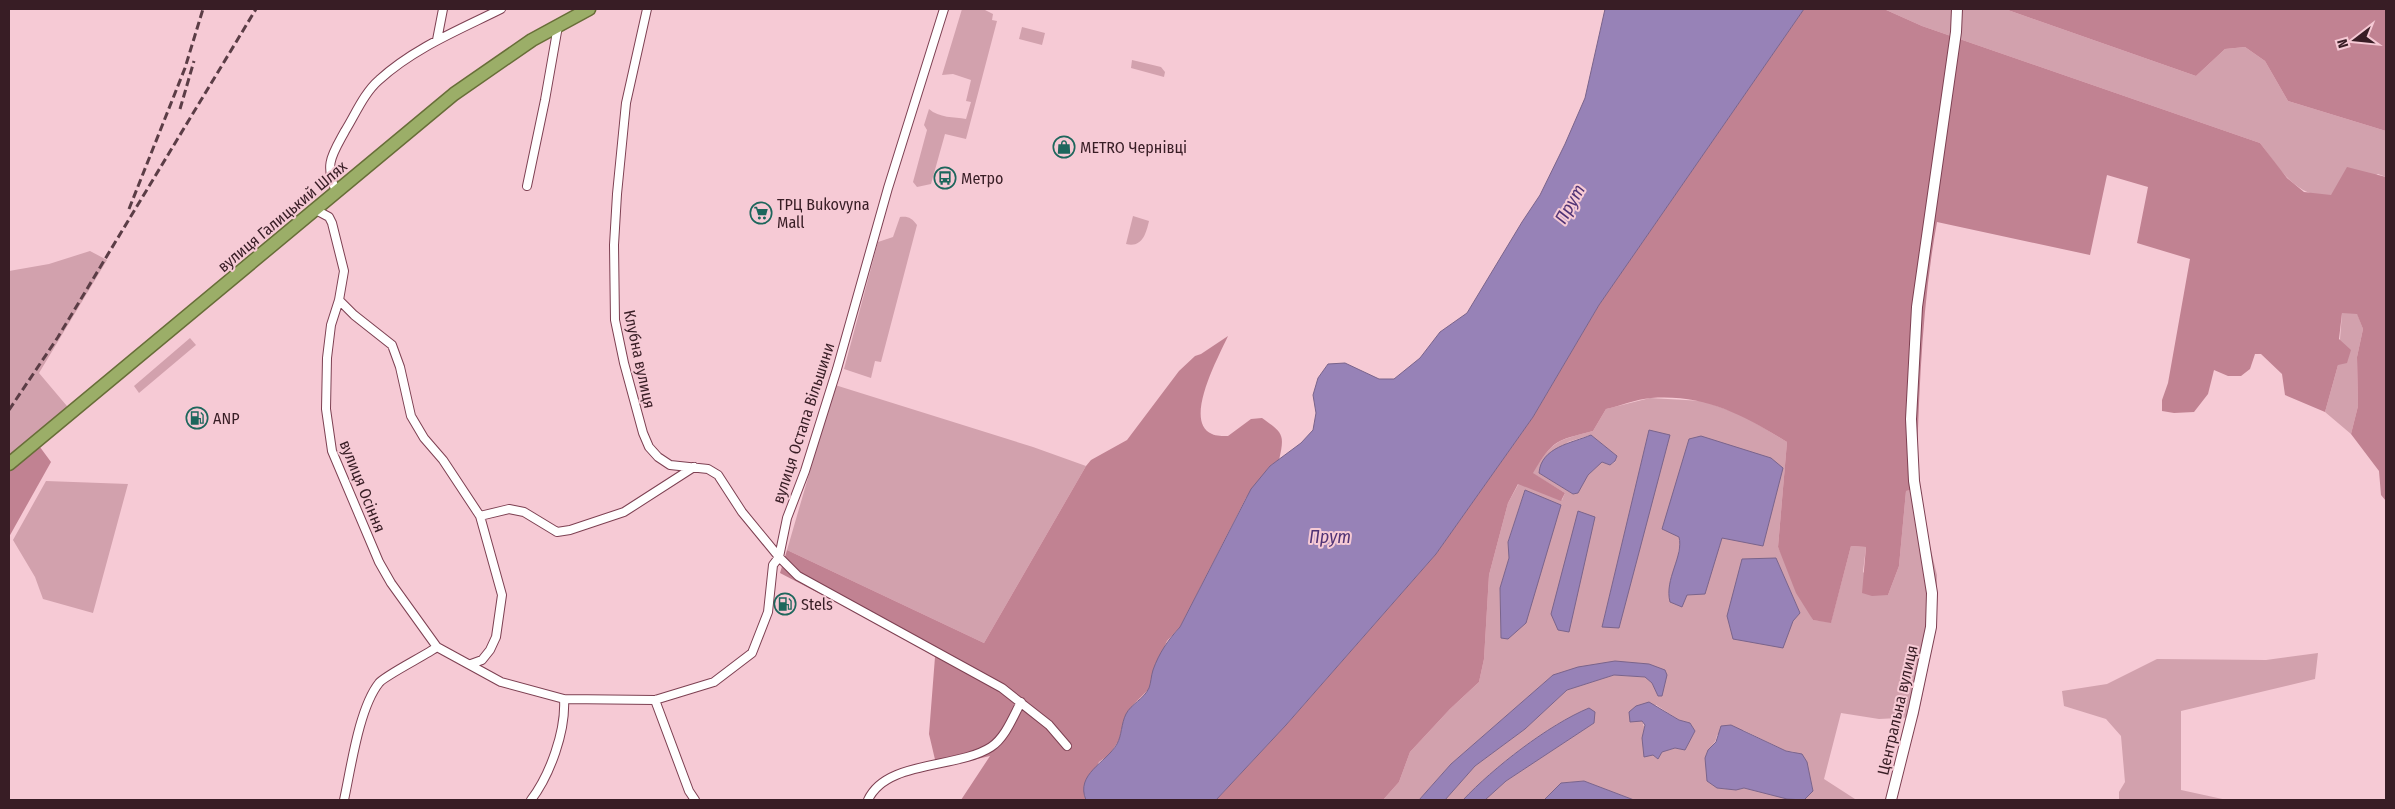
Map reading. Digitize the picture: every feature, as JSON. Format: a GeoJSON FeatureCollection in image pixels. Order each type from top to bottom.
{"type":"FeatureCollection","features":[{"type":"Feature","properties":{"kind":"highway","name":"вулиця Галицький Шлях"},"geometry":{"type":"LineString","coordinates":[[9,464],[454,94],[501,61],[589,9]]}},
{"type":"Feature","properties":{"kind":"main road","name":"Центральна вулиця"},"geometry":{"type":"LineString","coordinates":[[1891,800],[1914,712],[1931,627],[1932,593],[1914,481],[1911,420],[1917,307],[1956,32],[1956,11]]}},
{"type":"Feature","properties":{"kind":"street"},"geometry":{"type":"LineString","coordinates":[[437,40],[443,9]]}},
{"type":"Feature","properties":{"kind":"street"},"geometry":{"type":"LineString","coordinates":[[336,191],[330,177],[329,161],[358,109],[377,81],[437,40],[501,9]]}},
{"type":"Feature","properties":{"kind":"street","name":"Клубна вулиця"},"geometry":{"type":"LineString","coordinates":[[647,9],[626,103],[614,245],[615,320],[624,363],[649,447],[658,457],[670,464],[708,470],[718,475],[742,512],[779,557],[798,576],[1002,688],[1049,725],[1067,746]]}},
{"type":"Feature","properties":{"kind":"street","name":"вулиця Остапа Вільшини"},"geometry":{"type":"LineString","coordinates":[[437,647],[453,658],[471,664],[501,682],[564,699],[655,700],[714,682],[752,653],[768,612],[773,565],[779,557],[787,518],[805,471],[888,188],[944,9]]}},
{"type":"Feature","properties":{"kind":"street"},"geometry":{"type":"LineString","coordinates":[[526,186],[545,100],[551,54],[558,26]]}},
{"type":"Feature","properties":{"kind":"street","name":"вулиця Осіння"},"geometry":{"type":"LineString","coordinates":[[314,209],[329,217],[336,232],[344,272],[339,300],[331,324],[327,358],[326,409],[332,451],[379,562],[391,583],[437,647]]}},
{"type":"Feature","properties":{"kind":"street"},"geometry":{"type":"LineString","coordinates":[[339,300],[354,315],[392,345],[400,367],[411,416],[424,438],[443,460],[480,516],[502,595],[496,637],[490,650],[482,660],[471,664]]}},
{"type":"Feature","properties":{"kind":"street"},"geometry":{"type":"LineString","coordinates":[[480,516],[509,509],[524,512],[557,532],[570,530],[624,512],[694,467]]}},
{"type":"Feature","properties":{"kind":"street"},"geometry":{"type":"LineString","coordinates":[[344,800],[369,700],[380,681],[437,647]]}},
{"type":"Feature","properties":{"kind":"street"},"geometry":{"type":"LineString","coordinates":[[531,800],[540,788],[554,758],[565,708],[564,699]]}},
{"type":"Feature","properties":{"kind":"street"},"geometry":{"type":"LineString","coordinates":[[655,700],[689,791],[695,800]]}},
{"type":"Feature","properties":{"kind":"street"},"geometry":{"type":"LineString","coordinates":[[868,800],[873,790],[883,782],[905,772],[976,755],[993,746],[1007,728],[1021,702]]}},
{"type":"Feature","properties":{"kind":"shaded area"},"geometry":{"type":"Polygon","coordinates":[[[962,9],[983,9],[993,14],[992,20],[997,21],[966,139],[945,134],[931,184],[917,187],[913,182],[927,130],[924,125],[929,109],[942,116],[966,119],[971,102],[966,101],[971,80],[953,74],[942,75],[962,9]]]}},
{"type":"Feature","properties":{"kind":"shaded area"},"geometry":{"type":"Polygon","coordinates":[[[1804,9],[1884,9],[1922,26],[2260,143],[2287,178],[2304,192],[2331,195],[2347,167],[2386,177],[2386,501],[2381,495],[2379,471],[2351,434],[2358,406],[2357,357],[2363,329],[2357,314],[2342,313],[2339,339],[2351,350],[2347,363],[2338,365],[2325,412],[2285,395],[2282,374],[2261,354],[2255,354],[2250,369],[2241,376],[2228,376],[2214,370],[2208,394],[2194,412],[2174,413],[2162,411],[2162,400],[2168,383],[2190,259],[2137,243],[2148,187],[2107,175],[2090,255],[1937,222],[1924,321],[1916,489],[1906,491],[1899,566],[1888,595],[1872,596],[1862,593],[1866,547],[1851,546],[1831,623],[1813,620],[1796,593],[1778,547],[1787,442],[1739,415],[1723,408],[1689,399],[1651,398],[1606,409],[1593,431],[1563,440],[1551,447],[1533,473],[1565,493],[1561,501],[1518,484],[1508,503],[1489,575],[1484,659],[1479,682],[1450,709],[1410,752],[1399,782],[1383,800],[1216,800],[1286,725],[1436,554],[1533,417],[1599,305],[1804,9]]]}},
{"type":"Feature","properties":{"kind":"shaded area"},"geometry":{"type":"Polygon","coordinates":[[[1884,9],[2005,9],[2196,76],[2225,49],[2245,47],[2265,61],[2288,101],[2386,131],[2386,177],[2378,174],[2331,195],[2319,195],[2308,192],[2289,180],[2260,143],[1922,26],[1884,9]]]}},
{"type":"Feature","properties":{"kind":"shaded area"},"geometry":{"type":"Polygon","coordinates":[[[2005,9],[2386,9],[2386,131],[2288,101],[2265,61],[2245,47],[2225,49],[2196,76],[2005,9]]]}},
{"type":"Feature","properties":{"kind":"shaded area"},"geometry":{"type":"Polygon","coordinates":[[[1022,27],[1045,33],[1042,45],[1019,39],[1022,27]]]}},
{"type":"Feature","properties":{"kind":"shaded area"},"geometry":{"type":"Polygon","coordinates":[[[1132,60],[1161,67],[1165,72],[1164,77],[1131,68],[1132,60]]]}},
{"type":"Feature","properties":{"kind":"shaded area"},"geometry":{"type":"Polygon","coordinates":[[[1133,216],[1149,221],[1145,235],[1140,242],[1131,245],[1126,244],[1133,216]]]}},
{"type":"Feature","properties":{"kind":"shaded area"},"geometry":{"type":"Polygon","coordinates":[[[900,217],[910,218],[917,225],[881,362],[875,361],[871,378],[844,369],[878,242],[893,237],[900,217]]]}},
{"type":"Feature","properties":{"kind":"shaded area"},"geometry":{"type":"Polygon","coordinates":[[[90,251],[107,260],[39,373],[72,412],[9,468],[9,271],[49,264],[90,251]]]}},
{"type":"Feature","properties":{"kind":"shaded area"},"geometry":{"type":"Polygon","coordinates":[[[2342,313],[2357,313],[2363,329],[2357,357],[2358,406],[2351,434],[2325,412],[2338,365],[2342,313]]]}},
{"type":"Feature","properties":{"kind":"shaded area"},"geometry":{"type":"Polygon","coordinates":[[[1228,336],[1206,387],[1202,402],[1201,416],[1204,427],[1214,435],[1228,436],[1251,419],[1262,418],[1281,435],[1282,445],[1279,460],[1270,466],[1246,498],[1180,627],[1167,641],[1154,669],[1149,689],[1132,706],[1119,740],[1110,754],[1099,762],[1084,794],[1086,800],[961,800],[990,756],[937,768],[929,734],[935,657],[901,636],[780,573],[787,550],[984,643],[1086,466],[1091,460],[1127,440],[1179,371],[1195,356],[1228,336]]]}},
{"type":"Feature","properties":{"kind":"shaded area"},"geometry":{"type":"Polygon","coordinates":[[[190,338],[196,345],[139,393],[134,386],[190,338]]]}},
{"type":"Feature","properties":{"kind":"shaded area"},"geometry":{"type":"Polygon","coordinates":[[[835,385],[1033,447],[1086,466],[984,643],[787,550],[835,385]]]}},
{"type":"Feature","properties":{"kind":"shaded area"},"geometry":{"type":"Polygon","coordinates":[[[1650,398],[1703,401],[1742,415],[1787,442],[1778,547],[1813,620],[1831,622],[1851,546],[1866,547],[1863,572],[1888,595],[1899,566],[1906,491],[1916,489],[1937,575],[1937,622],[1918,717],[1879,719],[1841,713],[1824,779],[1855,799],[1864,800],[1804,800],[1813,790],[1808,775],[1795,752],[1786,751],[1743,730],[1717,735],[1709,749],[1706,763],[1717,788],[1736,790],[1744,788],[1796,800],[1634,800],[1584,781],[1561,783],[1544,800],[1485,800],[1506,781],[1594,723],[1589,708],[1556,725],[1522,748],[1489,775],[1463,800],[1445,800],[1475,766],[1525,729],[1567,690],[1614,675],[1645,677],[1652,683],[1658,696],[1665,670],[1553,675],[1451,764],[1419,800],[1383,800],[1399,782],[1410,752],[1450,709],[1479,682],[1484,659],[1489,575],[1508,503],[1519,483],[1562,500],[1565,493],[1532,473],[1545,454],[1556,443],[1593,431],[1606,409],[1650,398]],[[1649,431],[1602,627],[1669,435],[1649,431]],[[1591,435],[1568,442],[1539,473],[1573,494],[1578,493],[1588,475],[1602,462],[1610,465],[1615,462],[1617,456],[1591,435]],[[1783,468],[1679,537],[1681,545],[1678,552],[1687,595],[1705,593],[1722,538],[1783,468]],[[1525,490],[1508,541],[1509,558],[1500,588],[1501,637],[1561,506],[1525,490]],[[1776,558],[1793,621],[1800,613],[1776,558]],[[1656,705],[1642,720],[1645,730],[1642,738],[1653,755],[1658,759],[1662,752],[1675,748],[1685,750],[1695,731],[1690,723],[1679,720],[1656,705]]]}},
{"type":"Feature","properties":{"kind":"shaded area"},"geometry":{"type":"Polygon","coordinates":[[[37,443],[51,462],[9,537],[9,468],[37,443]]]}},
{"type":"Feature","properties":{"kind":"shaded area"},"geometry":{"type":"Polygon","coordinates":[[[46,481],[128,484],[93,613],[43,599],[35,577],[13,540],[46,481]]]}},
{"type":"Feature","properties":{"kind":"shaded area"},"geometry":{"type":"Polygon","coordinates":[[[2318,653],[2315,679],[2181,711],[2181,790],[2227,800],[2119,800],[2119,792],[2125,782],[2121,736],[2106,719],[2064,706],[2062,691],[2107,684],[2157,659],[2266,660],[2318,653]]]}},
{"type":"Feature","properties":{"kind":"water","name":"Прут"},"geometry":{"type":"Polygon","coordinates":[[[1605,9],[1804,9],[1599,305],[1533,417],[1436,554],[1286,725],[1216,800],[1086,800],[1084,791],[1088,776],[1117,744],[1126,714],[1149,688],[1158,658],[1180,627],[1251,489],[1270,466],[1301,443],[1313,430],[1316,413],[1313,395],[1318,378],[1328,364],[1345,363],[1379,379],[1394,379],[1420,358],[1440,332],[1467,313],[1540,195],[1565,144],[1585,98],[1605,9]]]}},
{"type":"Feature","properties":{"kind":"water"},"geometry":{"type":"Polygon","coordinates":[[[1649,430],[1670,435],[1619,628],[1602,627],[1649,430]]]}},
{"type":"Feature","properties":{"kind":"water"},"geometry":{"type":"Polygon","coordinates":[[[1591,435],[1617,456],[1610,465],[1602,462],[1588,475],[1578,493],[1573,494],[1539,473],[1545,457],[1551,452],[1591,435]]]}},
{"type":"Feature","properties":{"kind":"water"},"geometry":{"type":"Polygon","coordinates":[[[1701,436],[1771,458],[1783,468],[1763,546],[1722,538],[1705,594],[1687,595],[1682,607],[1670,602],[1669,593],[1679,552],[1679,537],[1662,529],[1689,439],[1701,436]]]}},
{"type":"Feature","properties":{"kind":"water"},"geometry":{"type":"Polygon","coordinates":[[[1525,490],[1561,505],[1526,623],[1508,639],[1501,638],[1500,588],[1509,558],[1508,542],[1525,490]]]}},
{"type":"Feature","properties":{"kind":"water"},"geometry":{"type":"Polygon","coordinates":[[[1578,511],[1595,517],[1569,632],[1558,630],[1551,614],[1578,511]]]}},
{"type":"Feature","properties":{"kind":"water"},"geometry":{"type":"Polygon","coordinates":[[[1776,558],[1800,613],[1793,621],[1783,648],[1733,639],[1727,616],[1742,559],[1776,558]]]}},
{"type":"Feature","properties":{"kind":"water"},"geometry":{"type":"Polygon","coordinates":[[[1615,661],[1649,664],[1665,670],[1667,675],[1662,696],[1658,696],[1652,683],[1645,677],[1614,675],[1567,690],[1525,729],[1475,766],[1445,800],[1419,800],[1451,764],[1553,675],[1578,667],[1615,661]]]}},
{"type":"Feature","properties":{"kind":"water"},"geometry":{"type":"Polygon","coordinates":[[[1649,702],[1679,720],[1690,723],[1695,731],[1685,750],[1675,748],[1662,752],[1658,759],[1653,755],[1644,757],[1642,738],[1645,725],[1642,721],[1630,722],[1629,712],[1636,706],[1649,702]]]}},
{"type":"Feature","properties":{"kind":"water"},"geometry":{"type":"Polygon","coordinates":[[[1589,708],[1595,712],[1594,723],[1506,781],[1485,800],[1463,800],[1522,748],[1556,725],[1589,708]]]}},
{"type":"Feature","properties":{"kind":"water"},"geometry":{"type":"Polygon","coordinates":[[[1731,725],[1786,751],[1802,754],[1807,762],[1813,791],[1804,800],[1787,799],[1744,788],[1736,790],[1717,788],[1707,781],[1705,758],[1708,750],[1716,742],[1721,726],[1731,725]]]}},
{"type":"Feature","properties":{"kind":"water"},"geometry":{"type":"Polygon","coordinates":[[[1584,781],[1634,800],[1544,800],[1561,783],[1584,781]]]}},
{"type":"Feature","properties":{"kind":"railway"},"geometry":{"type":"LineString","coordinates":[[129,209],[185,68],[203,9]]}},
{"type":"Feature","properties":{"kind":"railway"},"geometry":{"type":"LineString","coordinates":[[9,410],[58,337],[256,9]]}},
{"type":"Feature","properties":{"kind":"railway"},"geometry":{"type":"LineString","coordinates":[[180,109],[194,61]]}},
{"type":"Feature","properties":{"kind":"place","name":"METRO Чернівці"},"geometry":{"type":"Point","coordinates":[1064,147]}},
{"type":"Feature","properties":{"kind":"place","name":"Метро"},"geometry":{"type":"Point","coordinates":[945,178]}},
{"type":"Feature","properties":{"kind":"place","name":"ТРЦ Bukovyna Mall"},"geometry":{"type":"Point","coordinates":[761,213]}},
{"type":"Feature","properties":{"kind":"place","name":"ANP"},"geometry":{"type":"Point","coordinates":[197,418]}},
{"type":"Feature","properties":{"kind":"place","name":"Stels"},"geometry":{"type":"Point","coordinates":[785,604]}}]}
